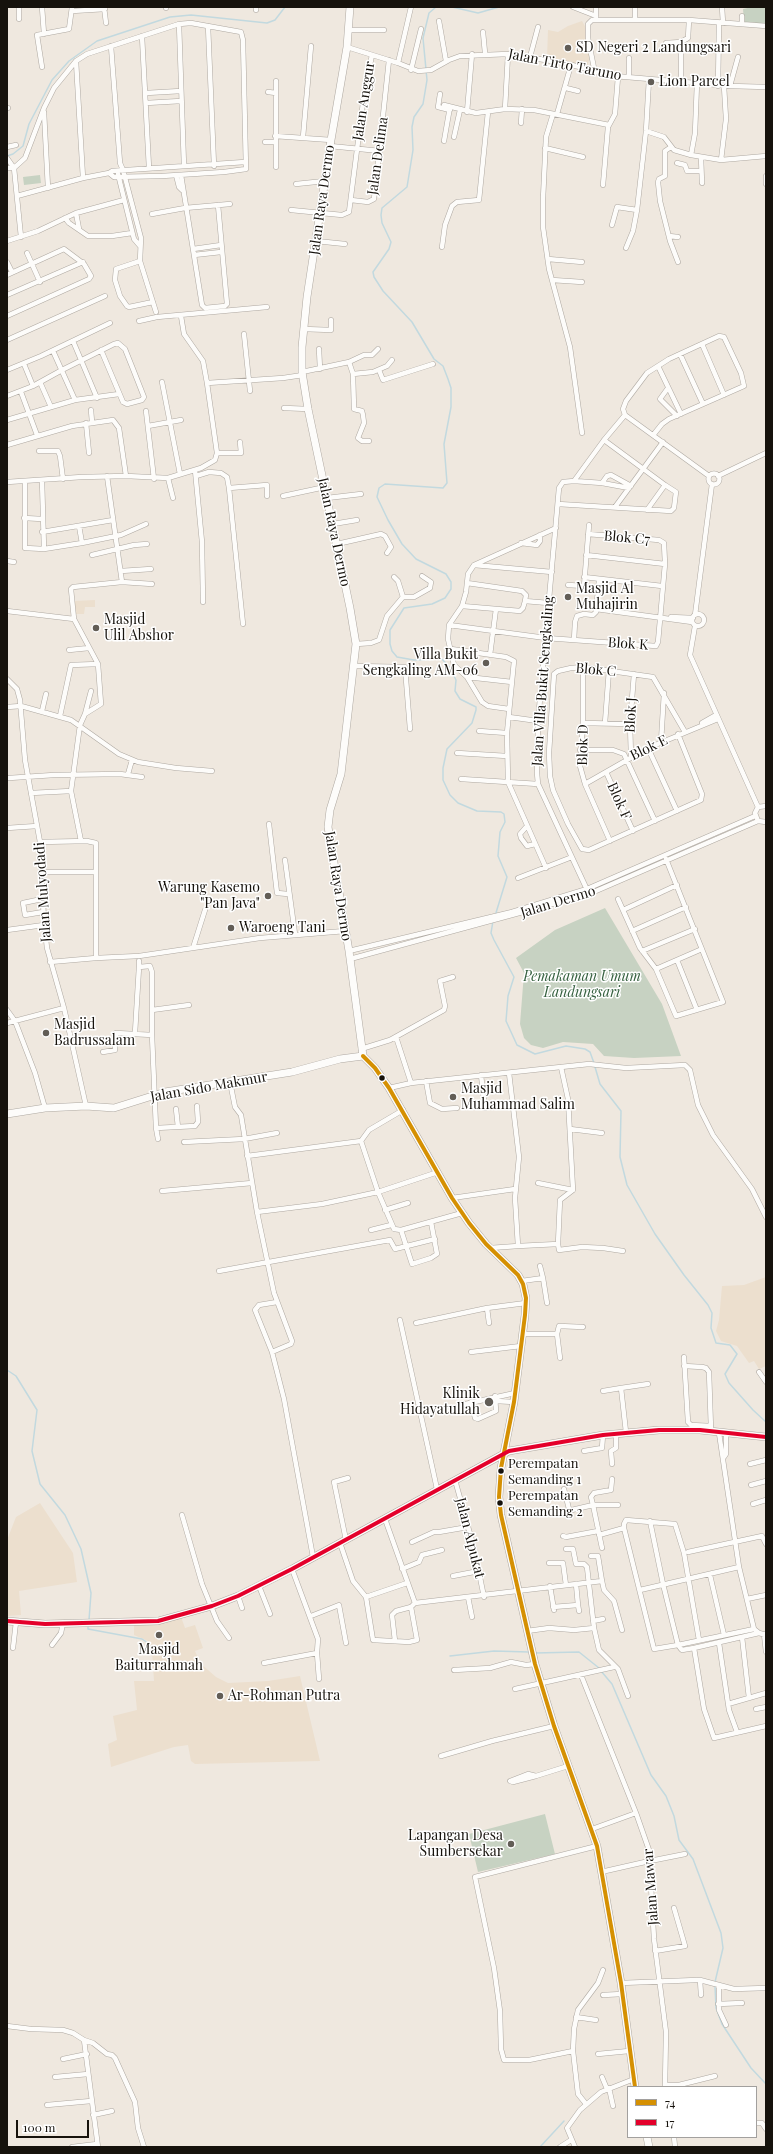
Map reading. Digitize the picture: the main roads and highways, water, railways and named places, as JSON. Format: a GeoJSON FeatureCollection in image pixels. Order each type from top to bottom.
{"type":"FeatureCollection","features":[{"type":"Feature","properties":{"kind":"main road","name":"Jalan Raya Dermo"},"geometry":{"type":"LineString","coordinates":[[350,7],[347,47],[330,143],[329,161],[303,329],[302,373],[356,644],[341,774],[330,810],[328,827],[346,931],[362,1052]]}},
{"type":"Feature","properties":{"kind":"main road","name":"Jalan Sido Makmur"},"geometry":{"type":"LineString","coordinates":[[7,1114],[44,1108],[86,1106],[114,1108],[155,1094],[292,1072],[362,1052]]}},
{"type":"Feature","properties":{"kind":"main road"},"geometry":{"type":"LineString","coordinates":[[362,1052],[375,1068],[403,1110],[452,1198],[462,1213],[490,1248],[507,1263],[522,1281],[526,1305],[514,1402],[503,1453],[499,1497],[501,1514],[535,1664],[554,1726],[597,1846],[621,1983],[634,2083]]}},
{"type":"Feature","properties":{"kind":"main road"},"geometry":{"type":"LineString","coordinates":[[7,1621],[45,1624],[82,1622],[158,1622],[212,1606],[238,1596],[313,1558],[503,1453],[626,1432],[711,1429],[723,1433],[766,1437]]}},
{"type":"Feature","properties":{"kind":"waterway"},"geometry":{"type":"LineString","coordinates":[[7,156],[13,154],[23,146],[29,124],[52,80],[69,61],[97,41],[170,17],[191,15],[267,23],[275,20],[285,7]]}},
{"type":"Feature","properties":{"kind":"waterway"},"geometry":{"type":"LineString","coordinates":[[436,7],[429,13],[423,38],[427,80],[423,104],[414,117],[412,127],[413,150],[407,187],[382,208],[382,223],[391,242],[389,249],[373,272],[374,277],[383,291],[412,322],[434,359],[443,366],[448,379],[451,388],[451,407],[444,444],[447,483],[443,488],[385,484],[379,488],[377,497],[402,544],[416,559],[446,574],[451,582],[451,589],[445,598],[432,604],[404,608],[390,630],[390,644],[392,651],[397,657],[414,660],[442,659],[450,668],[456,680],[455,691],[460,699],[476,707],[472,723],[447,749],[443,768],[443,780],[450,795],[458,803],[477,811],[501,812],[504,814],[505,822],[500,832],[498,856],[507,877],[495,916]]}},
{"type":"Feature","properties":{"kind":"waterway"},"geometry":{"type":"LineString","coordinates":[[452,7],[478,13],[499,7]]}},
{"type":"Feature","properties":{"kind":"waterway"},"geometry":{"type":"LineString","coordinates":[[493,921],[491,933],[514,977],[508,996],[506,1021],[517,1045],[535,1054],[566,1046],[585,1049],[590,1052],[594,1063]]}},
{"type":"Feature","properties":{"kind":"waterway"},"geometry":{"type":"LineString","coordinates":[[595,1067],[600,1084],[621,1111],[620,1157],[627,1185],[655,1234],[684,1275],[708,1305],[712,1313],[711,1328],[716,1343],[730,1345],[737,1354],[725,1374],[729,1383],[766,1422]]}},
{"type":"Feature","properties":{"kind":"waterway"},"geometry":{"type":"LineString","coordinates":[[7,1370],[16,1376],[37,1410],[32,1451],[40,1484],[65,1515],[81,1549],[91,1593],[89,1620]]}},
{"type":"Feature","properties":{"kind":"waterway"},"geometry":{"type":"LineString","coordinates":[[88,1626],[88,1629],[142,1639],[148,1643],[151,1649]]}},
{"type":"Feature","properties":{"kind":"waterway"},"geometry":{"type":"LineString","coordinates":[[450,1656],[494,1651],[529,1652]]}},
{"type":"Feature","properties":{"kind":"waterway"},"geometry":{"type":"LineString","coordinates":[[535,1653],[579,1652],[599,1668]]}},
{"type":"Feature","properties":{"kind":"waterway"},"geometry":{"type":"LineString","coordinates":[[601,1671],[612,1684],[651,1775],[666,1796],[674,1816],[679,1840],[693,1859],[721,1933],[723,1948],[715,1982]]}},
{"type":"Feature","properties":{"kind":"waterway"},"geometry":{"type":"LineString","coordinates":[[715,1986],[716,2008],[722,2024],[751,2068],[766,2084]]}},
{"type":"Feature","properties":{"kind":"waterway"},"geometry":{"type":"LineString","coordinates":[[540,2147],[564,2121]]}},
{"type":"Feature","properties":{"kind":"place","name":"SD Negeri 2 Landungsari"},"geometry":{"type":"Point","coordinates":[568,48]}},
{"type":"Feature","properties":{"kind":"place","name":"Lion Parcel"},"geometry":{"type":"Point","coordinates":[651,82]}},
{"type":"Feature","properties":{"kind":"place","name":"Masjid Al Muhajirin"},"geometry":{"type":"Point","coordinates":[568,597]}},
{"type":"Feature","properties":{"kind":"place","name":"Masjid Ulil Abshor"},"geometry":{"type":"Point","coordinates":[96,628]}},
{"type":"Feature","properties":{"kind":"place","name":"Villa Bukit Sengkaling AM-06"},"geometry":{"type":"Point","coordinates":[486,663]}},
{"type":"Feature","properties":{"kind":"place","name":"Warung Kasemo \"Pan Java\""},"geometry":{"type":"Point","coordinates":[268,896]}},
{"type":"Feature","properties":{"kind":"place","name":"Waroeng Tani"},"geometry":{"type":"Point","coordinates":[231,928]}},
{"type":"Feature","properties":{"kind":"place","name":"Masjid Badrussalam"},"geometry":{"type":"Point","coordinates":[46,1033]}},
{"type":"Feature","properties":{"kind":"place","name":"Masjid Muhammad Salim"},"geometry":{"type":"Point","coordinates":[453,1097]}},
{"type":"Feature","properties":{"kind":"place","name":"Klinik Hidayatullah"},"geometry":{"type":"Point","coordinates":[489,1402]}},
{"type":"Feature","properties":{"kind":"place","name":"Perempatan Semanding 1"},"geometry":{"type":"Point","coordinates":[501,1471]}},
{"type":"Feature","properties":{"kind":"place","name":"Perempatan Semanding 2"},"geometry":{"type":"Point","coordinates":[500,1503]}},
{"type":"Feature","properties":{"kind":"place","name":"Masjid Baiturrahmah"},"geometry":{"type":"Point","coordinates":[159,1635]}},
{"type":"Feature","properties":{"kind":"place","name":"Ar-Rohman Putra"},"geometry":{"type":"Point","coordinates":[220,1696]}},
{"type":"Feature","properties":{"kind":"place","name":"Lapangan Desa Sumbersekar"},"geometry":{"type":"Point","coordinates":[511,1844]}},
{"type":"Feature","properties":{"kind":"park label","name":"Pemakaman Umum Landungsari"},"geometry":{"type":"Point","coordinates":[582,986]}}]}
